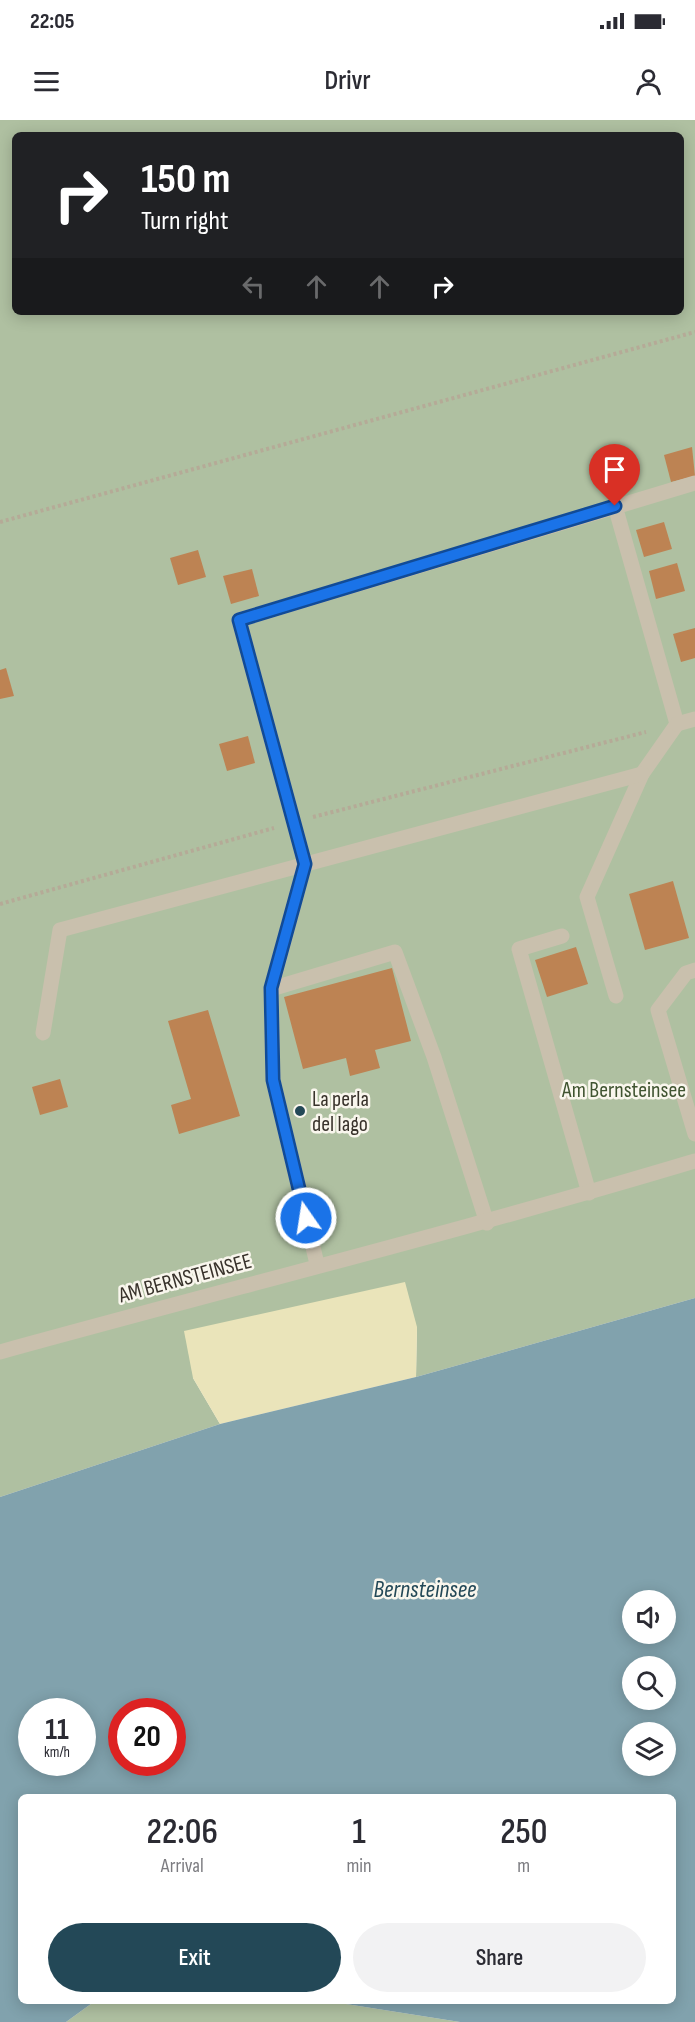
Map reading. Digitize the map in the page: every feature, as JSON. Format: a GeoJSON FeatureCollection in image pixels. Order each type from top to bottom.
{"type":"FeatureCollection","features":[{"type":"Feature","properties":{"kind":"lane"},"geometry":{"type":"LineString","coordinates":[[317,1264],[273,1080],[271,988],[305,864],[239,620],[695,483]]}},
{"type":"Feature","properties":{"kind":"lane"},"geometry":{"type":"LineString","coordinates":[[615,506],[677,724]]}},
{"type":"Feature","properties":{"kind":"lane"},"geometry":{"type":"LineString","coordinates":[[616,996],[587,897],[642,774],[677,724],[695,719]]}},
{"type":"Feature","properties":{"kind":"lane"},"geometry":{"type":"LineString","coordinates":[[43,1033],[60,930],[642,774]]}},
{"type":"Feature","properties":{"kind":"lane"},"geometry":{"type":"LineString","coordinates":[[562,936],[519,949],[589,1193]]}},
{"type":"Feature","properties":{"kind":"lane"},"geometry":{"type":"LineString","coordinates":[[271,988],[395,952],[434,1057],[487,1223]]}},
{"type":"Feature","properties":{"kind":"lane"},"geometry":{"type":"LineString","coordinates":[[695,970],[686,973],[658,1010],[695,1134]]}},
{"type":"Feature","properties":{"kind":"lane","name":"AM BERNSTEINSEE"},"geometry":{"type":"LineString","coordinates":[[0,1352],[317,1264],[487,1223],[695,1161]]}},
{"type":"Feature","properties":{"kind":"path"},"geometry":{"type":"LineString","coordinates":[[0,522],[695,332]]}},
{"type":"Feature","properties":{"kind":"path"},"geometry":{"type":"LineString","coordinates":[[0,904],[294,822],[677,724]]}},
{"type":"Feature","properties":{"kind":"green space","name":"Am Bernsteinsee"},"geometry":{"type":"Polygon","coordinates":[[[0,120],[695,120],[695,1298],[416,1377],[417,1327],[193,1378],[220,1424],[0,1497],[0,120]]]}},
{"type":"Feature","properties":{"kind":"green space"},"geometry":{"type":"Polygon","coordinates":[[[91,2004],[346,2004],[460,2022],[66,2022],[91,2004]]]}},
{"type":"Feature","properties":{"kind":"sand"},"geometry":{"type":"Polygon","coordinates":[[[405,1282],[417,1327],[416,1377],[220,1424],[193,1378],[184,1331],[405,1282]]]}},
{"type":"Feature","properties":{"kind":"water","name":"Bernsteinsee"},"geometry":{"type":"Polygon","coordinates":[[[695,1298],[695,2022],[460,2022],[346,2004],[676,2004],[676,1794],[18,1794],[18,2004],[91,2004],[66,2022],[0,2022],[0,1497],[220,1424],[416,1377],[695,1298]]]}},
{"type":"Feature","properties":{"kind":"building"},"geometry":{"type":"Polygon","coordinates":[[[692,447],[695,476],[671,482],[664,455],[692,447]]]}},
{"type":"Feature","properties":{"kind":"building"},"geometry":{"type":"Polygon","coordinates":[[[664,522],[672,549],[644,557],[636,530],[664,522]]]}},
{"type":"Feature","properties":{"kind":"building"},"geometry":{"type":"Polygon","coordinates":[[[198,550],[206,577],[178,585],[170,558],[198,550]]]}},
{"type":"Feature","properties":{"kind":"building"},"geometry":{"type":"Polygon","coordinates":[[[677,563],[685,591],[656,599],[649,571],[677,563]]]}},
{"type":"Feature","properties":{"kind":"building"},"geometry":{"type":"Polygon","coordinates":[[[252,569],[259,596],[231,604],[223,576],[252,569]]]}},
{"type":"Feature","properties":{"kind":"building"},"geometry":{"type":"Polygon","coordinates":[[[695,628],[695,658],[681,662],[673,634],[695,628]]]}},
{"type":"Feature","properties":{"kind":"building"},"geometry":{"type":"Polygon","coordinates":[[[6,668],[14,696],[0,699],[0,670],[6,668]]]}},
{"type":"Feature","properties":{"kind":"building"},"geometry":{"type":"Polygon","coordinates":[[[248,736],[255,763],[227,771],[219,744],[248,736]]]}},
{"type":"Feature","properties":{"kind":"building"},"geometry":{"type":"Polygon","coordinates":[[[673,881],[689,938],[645,950],[629,894],[673,881]]]}},
{"type":"Feature","properties":{"kind":"building"},"geometry":{"type":"Polygon","coordinates":[[[576,947],[588,984],[547,997],[535,960],[576,947]]]}},
{"type":"Feature","properties":{"kind":"building"},"geometry":{"type":"Polygon","coordinates":[[[392,968],[411,1041],[375,1050],[380,1068],[350,1076],[346,1058],[303,1069],[284,997],[392,968]]]}},
{"type":"Feature","properties":{"kind":"building"},"geometry":{"type":"Polygon","coordinates":[[[208,1010],[240,1116],[179,1134],[171,1105],[191,1099],[168,1021],[208,1010]]]}},
{"type":"Feature","properties":{"kind":"building"},"geometry":{"type":"Polygon","coordinates":[[[60,1079],[68,1107],[40,1115],[32,1087],[60,1079]]]}},
{"type":"Feature","properties":{"kind":"place","name":"La perla del lago"},"geometry":{"type":"Point","coordinates":[300,1111]}},
{"type":"Feature","properties":{"kind":"route"},"geometry":{"type":"LineString","coordinates":[[306,1218],[273,1080],[271,988],[305,864],[239,620],[615,506]]}}]}
